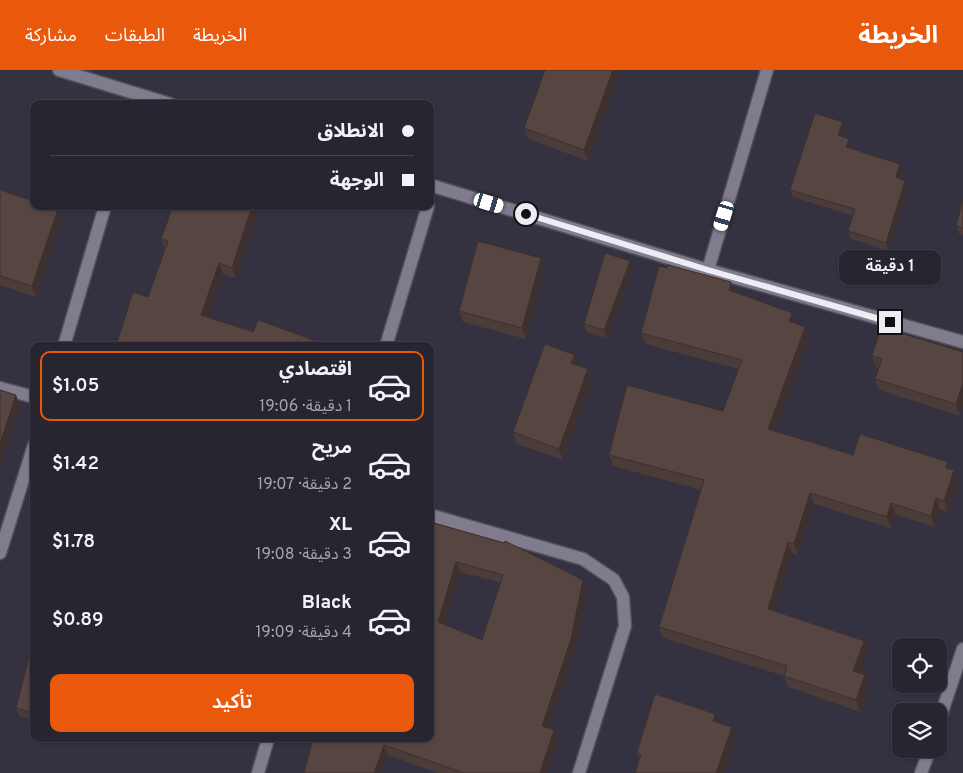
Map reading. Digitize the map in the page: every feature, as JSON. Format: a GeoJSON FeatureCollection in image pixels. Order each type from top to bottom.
{"type":"FeatureCollection","features":[{"type":"Feature","properties":{"kind":"street"},"geometry":{"type":"LineString","coordinates":[[59,70],[136,99]]}},
{"type":"Feature","properties":{"kind":"street"},"geometry":{"type":"LineString","coordinates":[[708,270],[767,70]]}},
{"type":"Feature","properties":{"kind":"street"},"geometry":{"type":"LineString","coordinates":[[434,186],[708,270],[963,342]]}},
{"type":"Feature","properties":{"kind":"street"},"geometry":{"type":"LineString","coordinates":[[65,342],[104,210]]}},
{"type":"Feature","properties":{"kind":"street"},"geometry":{"type":"LineString","coordinates":[[387,342],[427,210]]}},
{"type":"Feature","properties":{"kind":"street"},"geometry":{"type":"LineString","coordinates":[[0,388],[30,396]]}},
{"type":"Feature","properties":{"kind":"street"},"geometry":{"type":"LineString","coordinates":[[0,553],[30,459]]}},
{"type":"Feature","properties":{"kind":"street"},"geometry":{"type":"LineString","coordinates":[[434,515],[583,559],[614,580],[623,597],[625,626],[579,773]]}},
{"type":"Feature","properties":{"kind":"street"},"geometry":{"type":"LineString","coordinates":[[945,703],[963,649]]}},
{"type":"Feature","properties":{"kind":"street"},"geometry":{"type":"LineString","coordinates":[[258,773],[267,742]]}},
{"type":"Feature","properties":{"kind":"street"},"geometry":{"type":"LineString","coordinates":[[921,773],[927,758]]}},
{"type":"Feature","properties":{"kind":"building"},"geometry":{"type":"Polygon","coordinates":[[[545,70],[613,70],[584,150],[524,128],[545,70]]]}},
{"type":"Feature","properties":{"kind":"building"},"geometry":{"type":"Polygon","coordinates":[[[815,113],[843,122],[838,135],[849,139],[846,147],[900,164],[896,177],[905,181],[886,243],[848,231],[855,209],[790,190],[815,113]]]}},
{"type":"Feature","properties":{"kind":"building"},"geometry":{"type":"Polygon","coordinates":[[[0,190],[30,200],[30,210],[58,210],[32,286],[0,276],[0,190]]]}},
{"type":"Feature","properties":{"kind":"building"},"geometry":{"type":"Polygon","coordinates":[[[963,199],[963,228],[956,226],[963,199]]]}},
{"type":"Feature","properties":{"kind":"building"},"geometry":{"type":"Polygon","coordinates":[[[172,210],[251,210],[232,268],[219,263],[201,315],[253,332],[258,320],[319,342],[117,342],[133,292],[148,297],[168,241],[161,239],[172,210]]]}},
{"type":"Feature","properties":{"kind":"building"},"geometry":{"type":"Polygon","coordinates":[[[478,241],[541,258],[522,328],[459,311],[478,241]]]}},
{"type":"Feature","properties":{"kind":"building"},"geometry":{"type":"Polygon","coordinates":[[[605,253],[630,261],[604,330],[584,324],[605,253]]]}},
{"type":"Feature","properties":{"kind":"building"},"geometry":{"type":"Polygon","coordinates":[[[668,265],[731,282],[729,290],[792,313],[789,321],[805,327],[768,429],[853,455],[860,434],[948,462],[946,468],[954,470],[944,501],[936,498],[931,516],[891,503],[887,517],[810,493],[794,544],[788,542],[768,609],[864,641],[853,671],[865,675],[856,700],[784,676],[787,666],[659,627],[704,480],[609,455],[627,385],[723,411],[742,360],[641,333],[659,266],[667,268],[668,265]]]}},
{"type":"Feature","properties":{"kind":"building"},"geometry":{"type":"Polygon","coordinates":[[[881,327],[963,352],[963,383],[956,404],[875,379],[882,359],[872,356],[881,327]]]}},
{"type":"Feature","properties":{"kind":"building"},"geometry":{"type":"Polygon","coordinates":[[[545,344],[575,355],[571,363],[588,369],[559,449],[513,432],[545,344]]]}},
{"type":"Feature","properties":{"kind":"building"},"geometry":{"type":"Polygon","coordinates":[[[0,390],[16,395],[0,444],[0,390]]]}},
{"type":"Feature","properties":{"kind":"building"},"geometry":{"type":"Polygon","coordinates":[[[434,523],[504,543],[505,541],[583,580],[571,639],[542,726],[554,730],[540,773],[464,773],[384,745],[374,773],[304,773],[312,742],[434,742],[434,523]],[[456,562],[438,622],[482,640],[503,575],[456,562]]]}},
{"type":"Feature","properties":{"kind":"building"},"geometry":{"type":"Polygon","coordinates":[[[28,661],[30,661],[30,712],[16,708],[28,661]]]}},
{"type":"Feature","properties":{"kind":"building"},"geometry":{"type":"Polygon","coordinates":[[[655,694],[715,714],[713,721],[732,727],[716,773],[635,773],[641,754],[637,752],[655,694]]]}},
{"type":"Feature","properties":{"kind":"route"},"geometry":{"type":"LineString","coordinates":[[526,214],[708,270],[890,322]]}}]}
